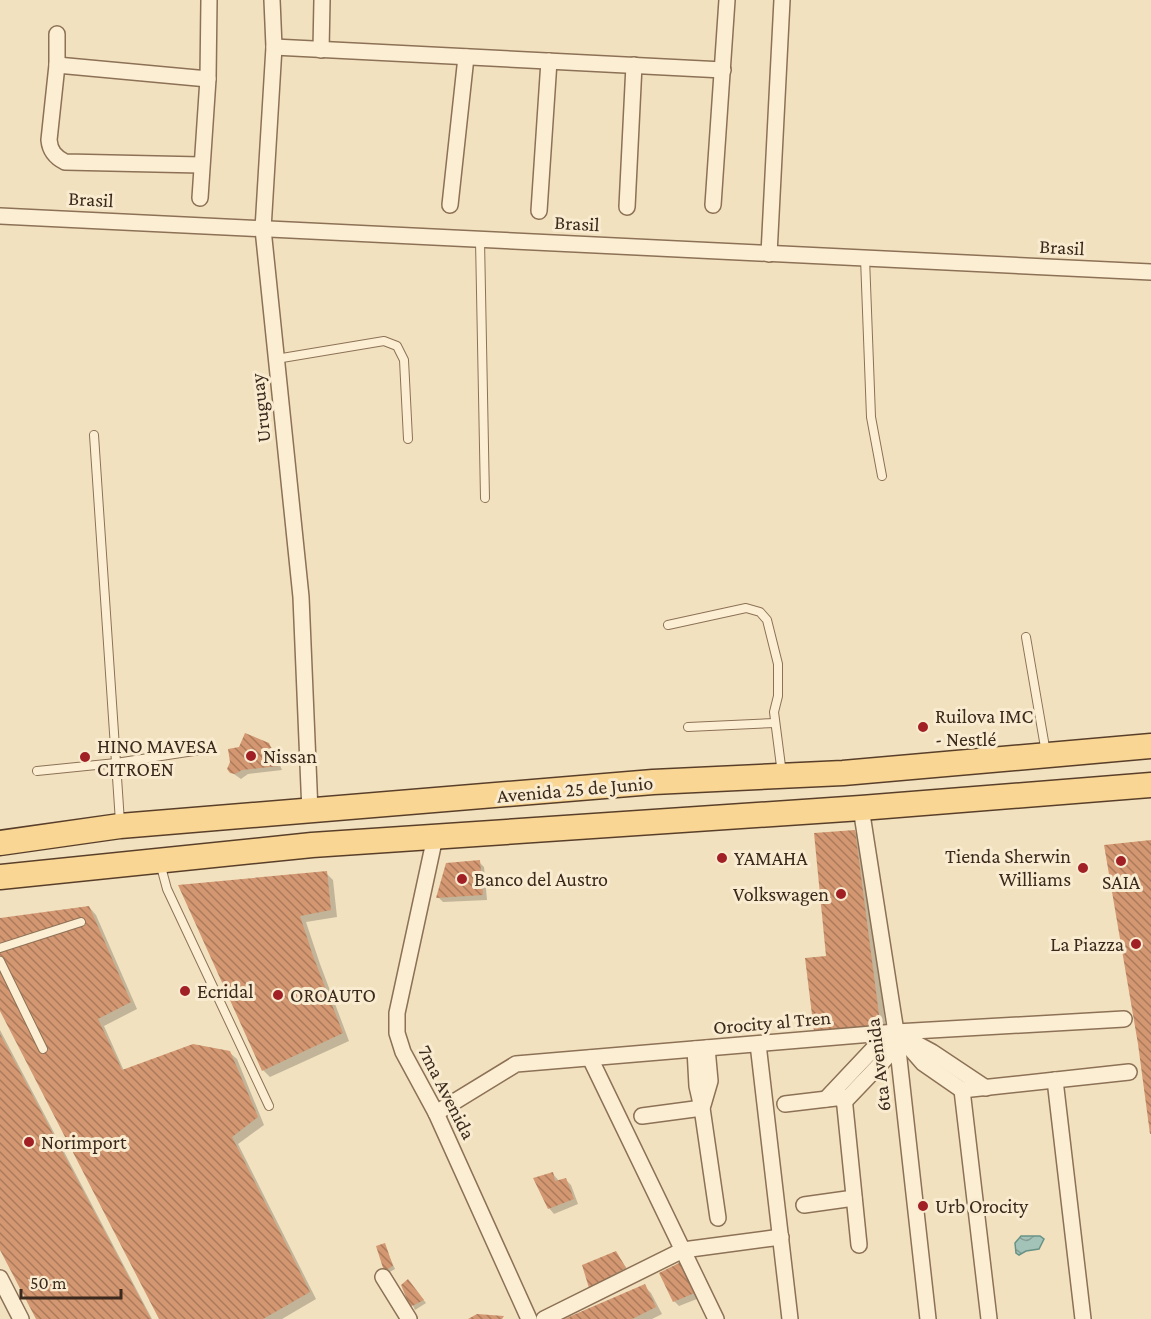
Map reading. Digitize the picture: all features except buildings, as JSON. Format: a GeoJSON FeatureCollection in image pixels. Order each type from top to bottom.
{"type":"FeatureCollection","features":[{"type":"Feature","properties":{"kind":"main road","name":"Avenida 25 de Junio"},"geometry":{"type":"LineString","coordinates":[[0,843],[120,826],[653,782],[843,773],[1151,746]]}},
{"type":"Feature","properties":{"kind":"main road"},"geometry":{"type":"LineString","coordinates":[[861,808],[863,787],[875,780],[954,768],[982,760]]}},
{"type":"Feature","properties":{"kind":"main road","name":"Avenida 25 de Junio"},"geometry":{"type":"LineString","coordinates":[[0,878],[312,845],[861,808],[1151,785]]}},
{"type":"Feature","properties":{"kind":"street"},"geometry":{"type":"LineString","coordinates":[[200,198],[208,79],[209,0]]}},
{"type":"Feature","properties":{"kind":"street","name":"Uruguay"},"geometry":{"type":"LineString","coordinates":[[272,0],[274,47],[263,229],[301,597],[309,812]]}},
{"type":"Feature","properties":{"kind":"street"},"geometry":{"type":"LineString","coordinates":[[321,50],[322,0]]}},
{"type":"Feature","properties":{"kind":"street"},"geometry":{"type":"LineString","coordinates":[[713,205],[727,0]]}},
{"type":"Feature","properties":{"kind":"street"},"geometry":{"type":"LineString","coordinates":[[769,254],[782,0]]}},
{"type":"Feature","properties":{"kind":"street"},"geometry":{"type":"LineString","coordinates":[[57,34],[57,65],[49,140],[50,147],[58,159],[65,162],[201,165]]}},
{"type":"Feature","properties":{"kind":"street"},"geometry":{"type":"LineString","coordinates":[[274,47],[723,70]]}},
{"type":"Feature","properties":{"kind":"street"},"geometry":{"type":"LineString","coordinates":[[450,206],[466,57]]}},
{"type":"Feature","properties":{"kind":"street"},"geometry":{"type":"LineString","coordinates":[[539,211],[549,61]]}},
{"type":"Feature","properties":{"kind":"street"},"geometry":{"type":"LineString","coordinates":[[57,65],[208,79]]}},
{"type":"Feature","properties":{"kind":"street"},"geometry":{"type":"LineString","coordinates":[[627,207],[634,65]]}},
{"type":"Feature","properties":{"kind":"street","name":"Brasil"},"geometry":{"type":"LineString","coordinates":[[0,216],[1151,272]]}},
{"type":"Feature","properties":{"kind":"street","name":"6ta Avenida"},"geometry":{"type":"LineString","coordinates":[[861,808],[896,1032],[928,1319]]}},
{"type":"Feature","properties":{"kind":"street","name":"7ma Avenida"},"geometry":{"type":"LineString","coordinates":[[435,837],[397,1013],[397,1034],[403,1052],[436,1113],[529,1319]]}},
{"type":"Feature","properties":{"kind":"street","name":"Orocity al Tren"},"geometry":{"type":"LineString","coordinates":[[436,1113],[516,1064],[896,1032],[1125,1019]]}},
{"type":"Feature","properties":{"kind":"street"},"geometry":{"type":"LineString","coordinates":[[896,1032],[932,1052],[986,1088]]}},
{"type":"Feature","properties":{"kind":"street"},"geometry":{"type":"LineString","coordinates":[[896,1032],[923,1063],[962,1090],[1129,1072]]}},
{"type":"Feature","properties":{"kind":"street"},"geometry":{"type":"LineString","coordinates":[[826,1099],[875,1047],[896,1032]]}},
{"type":"Feature","properties":{"kind":"street"},"geometry":{"type":"LineString","coordinates":[[844,1102],[886,1058],[896,1032]]}},
{"type":"Feature","properties":{"kind":"street"},"geometry":{"type":"LineString","coordinates":[[758,1044],[790,1319]]}},
{"type":"Feature","properties":{"kind":"street"},"geometry":{"type":"LineString","coordinates":[[701,1048],[710,1082],[702,1108],[718,1218]]}},
{"type":"Feature","properties":{"kind":"street"},"geometry":{"type":"LineString","coordinates":[[590,1058],[716,1319]]}},
{"type":"Feature","properties":{"kind":"street"},"geometry":{"type":"LineString","coordinates":[[1055,1080],[1083,1319]]}},
{"type":"Feature","properties":{"kind":"street"},"geometry":{"type":"LineString","coordinates":[[962,1090],[989,1319]]}},
{"type":"Feature","properties":{"kind":"street"},"geometry":{"type":"LineString","coordinates":[[785,1104],[844,1097],[859,1245]]}},
{"type":"Feature","properties":{"kind":"street"},"geometry":{"type":"LineString","coordinates":[[642,1116],[702,1108]]}},
{"type":"Feature","properties":{"kind":"street"},"geometry":{"type":"LineString","coordinates":[[804,1205],[854,1198]]}},
{"type":"Feature","properties":{"kind":"street"},"geometry":{"type":"LineString","coordinates":[[544,1319],[683,1250],[781,1237]]}},
{"type":"Feature","properties":{"kind":"street"},"geometry":{"type":"LineString","coordinates":[[383,1277],[409,1319]]}},
{"type":"Feature","properties":{"kind":"street"},"geometry":{"type":"LineString","coordinates":[[0,1278],[21,1319]]}},
{"type":"Feature","properties":{"kind":"lane"},"geometry":{"type":"LineString","coordinates":[[480,240],[485,498]]}},
{"type":"Feature","properties":{"kind":"lane"},"geometry":{"type":"LineString","coordinates":[[865,258],[871,417],[882,476]]}},
{"type":"Feature","properties":{"kind":"lane"},"geometry":{"type":"LineString","coordinates":[[276,359],[384,341],[397,346],[404,360],[408,439]]}},
{"type":"Feature","properties":{"kind":"lane"},"geometry":{"type":"LineString","coordinates":[[94,435],[120,826]]}},
{"type":"Feature","properties":{"kind":"lane"},"geometry":{"type":"LineString","coordinates":[[668,625],[746,608],[760,612],[767,620],[778,664],[778,696],[774,712],[782,776]]}},
{"type":"Feature","properties":{"kind":"lane"},"geometry":{"type":"LineString","coordinates":[[1026,637],[1047,755]]}},
{"type":"Feature","properties":{"kind":"lane"},"geometry":{"type":"LineString","coordinates":[[688,727],[775,723]]}},
{"type":"Feature","properties":{"kind":"lane"},"geometry":{"type":"LineString","coordinates":[[37,771],[116,763],[207,749]]}},
{"type":"Feature","properties":{"kind":"lane"},"geometry":{"type":"LineString","coordinates":[[160,862],[167,889],[269,1106]]}},
{"type":"Feature","properties":{"kind":"lane"},"geometry":{"type":"LineString","coordinates":[[0,948],[81,922]]}},
{"type":"Feature","properties":{"kind":"lane"},"geometry":{"type":"LineString","coordinates":[[0,961],[43,1049]]}},
{"type":"Feature","properties":{"kind":"water"},"geometry":{"type":"Polygon","coordinates":[[[1021,1236],[1040,1236],[1044,1239],[1039,1249],[1026,1251],[1019,1255],[1016,1253],[1015,1243],[1021,1236]]]}},
{"type":"Feature","properties":{"kind":"place","name":"Ruilova IMC - Nestlé"},"geometry":{"type":"Point","coordinates":[923,727]}},
{"type":"Feature","properties":{"kind":"place","name":"Nissan"},"geometry":{"type":"Point","coordinates":[251,756]}},
{"type":"Feature","properties":{"kind":"place","name":"HINO MAVESA CITROEN"},"geometry":{"type":"Point","coordinates":[85,757]}},
{"type":"Feature","properties":{"kind":"place","name":"YAMAHA"},"geometry":{"type":"Point","coordinates":[722,858]}},
{"type":"Feature","properties":{"kind":"place","name":"SAIA"},"geometry":{"type":"Point","coordinates":[1121,861]}},
{"type":"Feature","properties":{"kind":"place","name":"Tienda Sherwin Williams"},"geometry":{"type":"Point","coordinates":[1083,868]}},
{"type":"Feature","properties":{"kind":"place","name":"Banco del Austro"},"geometry":{"type":"Point","coordinates":[462,879]}},
{"type":"Feature","properties":{"kind":"place","name":"Volkswagen"},"geometry":{"type":"Point","coordinates":[841,894]}},
{"type":"Feature","properties":{"kind":"place","name":"La Piazza"},"geometry":{"type":"Point","coordinates":[1136,944]}},
{"type":"Feature","properties":{"kind":"place","name":"Ecridal"},"geometry":{"type":"Point","coordinates":[185,991]}},
{"type":"Feature","properties":{"kind":"place","name":"OROAUTO"},"geometry":{"type":"Point","coordinates":[278,995]}},
{"type":"Feature","properties":{"kind":"place","name":"Norimport"},"geometry":{"type":"Point","coordinates":[29,1142]}},
{"type":"Feature","properties":{"kind":"place","name":"Urb Orocity"},"geometry":{"type":"Point","coordinates":[923,1206]}}]}
